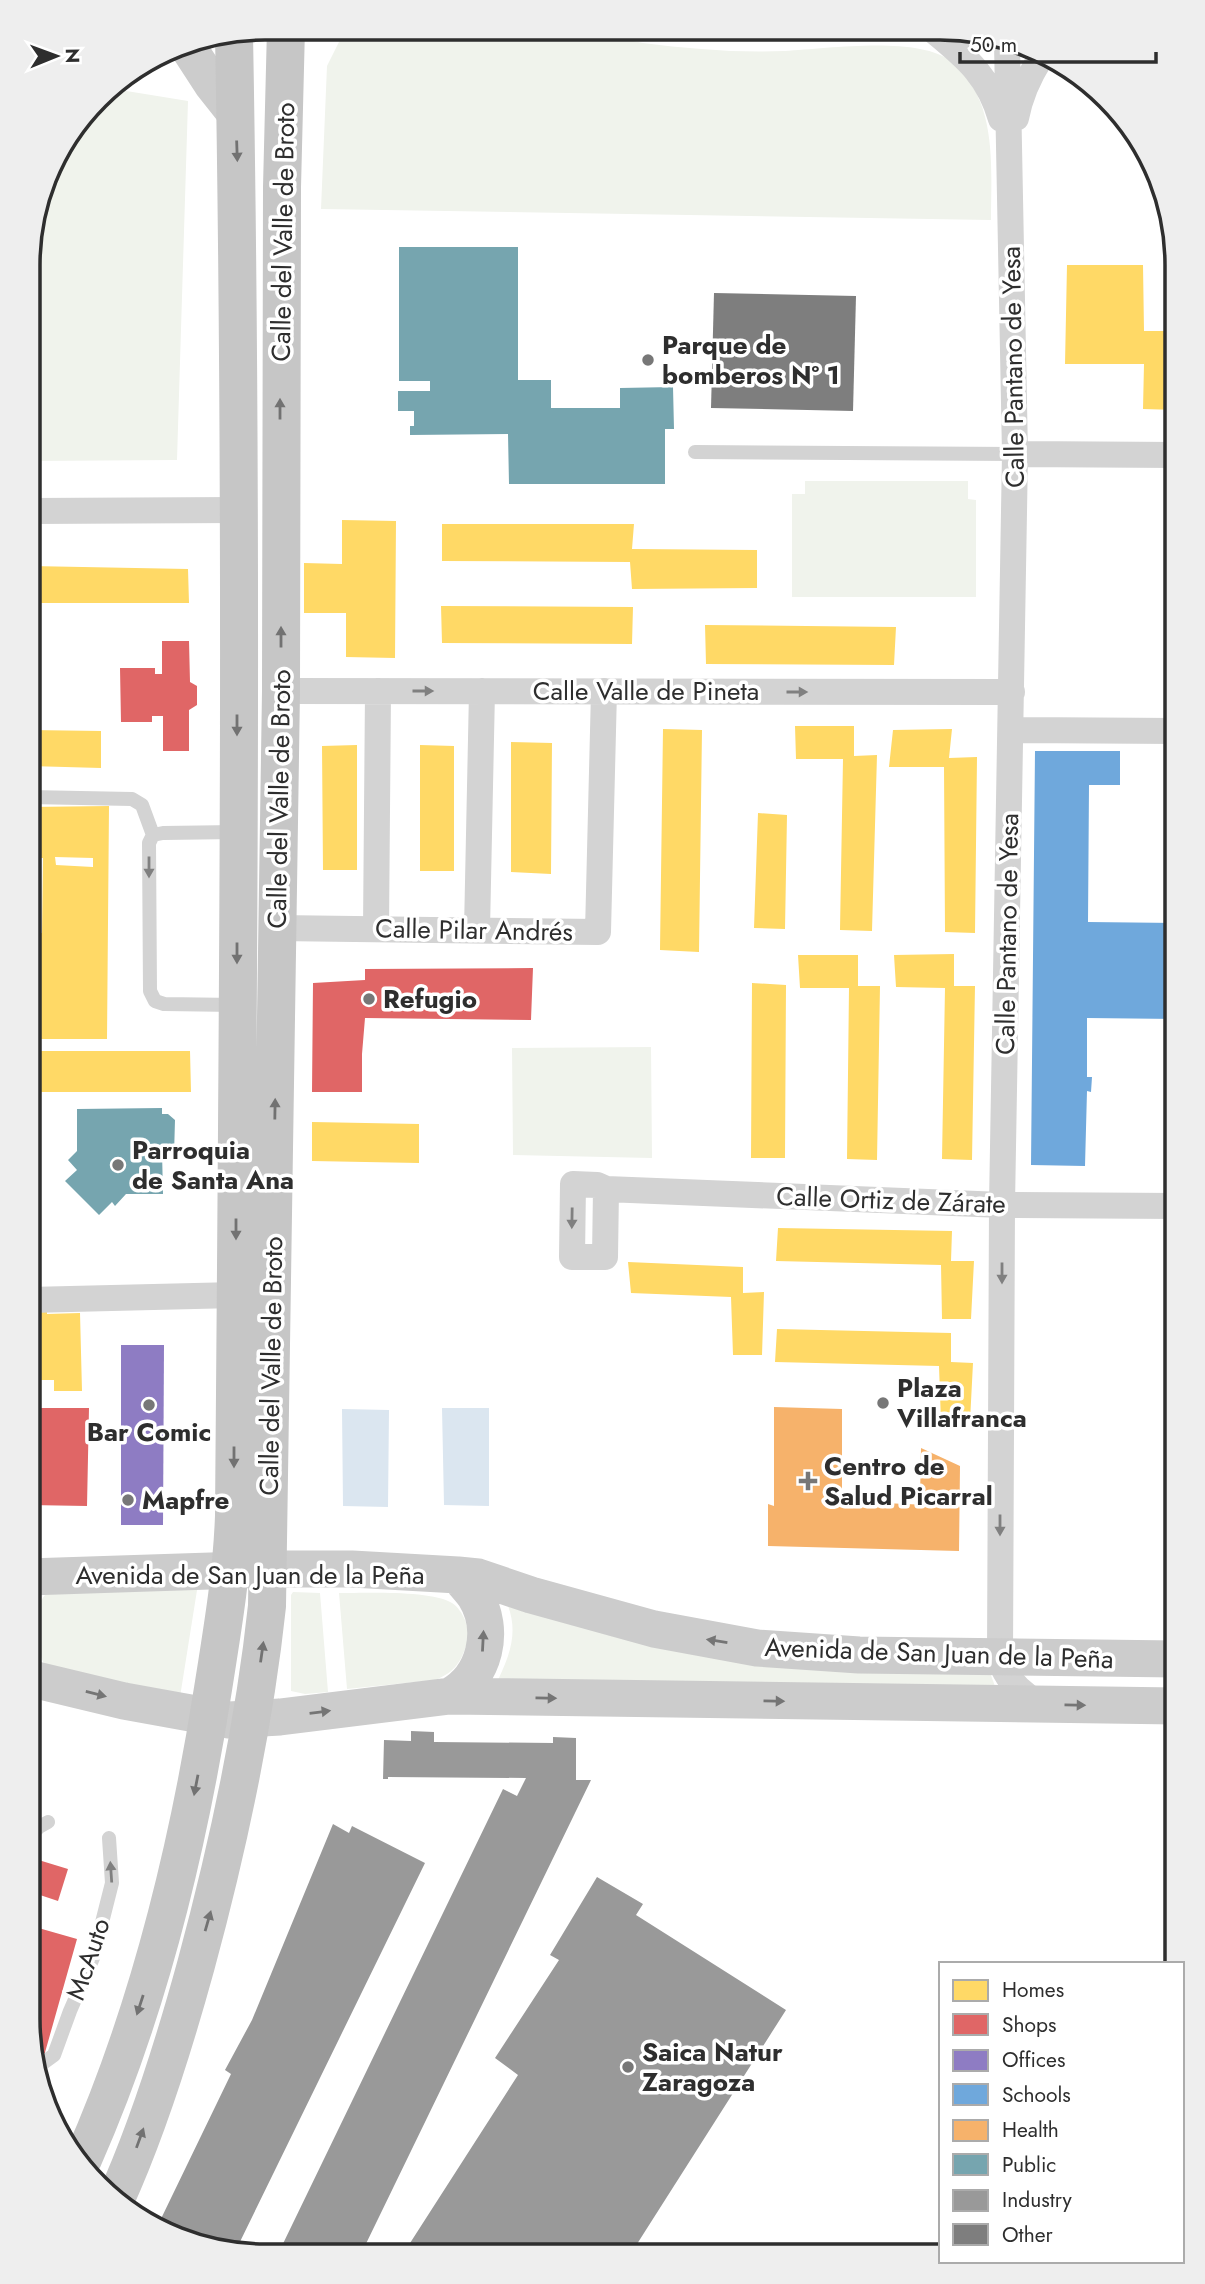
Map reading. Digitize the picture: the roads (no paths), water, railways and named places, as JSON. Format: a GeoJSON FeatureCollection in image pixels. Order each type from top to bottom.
{"type":"FeatureCollection","features":[{"type":"Feature","properties":{"kind":"main road","name":"Calle del Valle de Broto"},"geometry":{"type":"LineString","coordinates":[[119,2190],[180,2024],[212,1906],[237,1801],[264,1635],[269,1569],[281,691],[282,187],[286,40]]}},
{"type":"Feature","properties":{"kind":"main road","name":"Calle del Valle de Broto"},"geometry":{"type":"LineString","coordinates":[[85,2153],[113,2083],[143,1994],[165,1916],[193,1801],[231,1571],[234,1516],[237,1004],[238,187],[234,42]]}},
{"type":"Feature","properties":{"kind":"main road"},"geometry":{"type":"LineString","coordinates":[[192,53],[235,113]]}},
{"type":"Feature","properties":{"kind":"main road","name":"Avenida de San Juan de la Peña"},"geometry":{"type":"LineString","coordinates":[[40,1580],[269,1569],[458,1575],[478,1577],[531,1595],[654,1629],[757,1648],[859,1655],[1164,1659]]}},
{"type":"Feature","properties":{"kind":"main road","name":"Avenida de San Juan de la Peña"},"geometry":{"type":"LineString","coordinates":[[450,1696],[474,1678],[485,1644],[483,1617],[476,1598],[458,1575]]}},
{"type":"Feature","properties":{"kind":"main road","name":"Avenida de San Juan de la Peña"},"geometry":{"type":"LineString","coordinates":[[40,1681],[124,1701],[209,1717],[252,1719],[450,1696],[1164,1706]]}},
{"type":"Feature","properties":{"kind":"street","name":"Calle Pantano de Yesa"},"geometry":{"type":"LineString","coordinates":[[944,40],[981,74],[994,95],[1010,148]]}},
{"type":"Feature","properties":{"kind":"street","name":"Calle Pantano de Yesa"},"geometry":{"type":"LineString","coordinates":[[1000,1657],[1002,1205],[1015,454],[1007,51]]}},
{"type":"Feature","properties":{"kind":"street","name":"Calle Pantano de Yesa"},"geometry":{"type":"LineString","coordinates":[[1010,148],[1019,102],[1038,63]]}},
{"type":"Feature","properties":{"kind":"street"},"geometry":{"type":"LineString","coordinates":[[1015,454],[1165,455]]}},
{"type":"Feature","properties":{"kind":"street"},"geometry":{"type":"LineString","coordinates":[[40,511],[238,510]]}},
{"type":"Feature","properties":{"kind":"street","name":"Calle Valle de Pineta"},"geometry":{"type":"LineString","coordinates":[[281,691],[1012,692]]}},
{"type":"Feature","properties":{"kind":"street"},"geometry":{"type":"LineString","coordinates":[[376,929],[378,691]]}},
{"type":"Feature","properties":{"kind":"street"},"geometry":{"type":"LineString","coordinates":[[477,930],[482,691]]}},
{"type":"Feature","properties":{"kind":"street","name":"Calle Pilar Andrés"},"geometry":{"type":"LineString","coordinates":[[277,928],[597,932],[604,691]]}},
{"type":"Feature","properties":{"kind":"street"},"geometry":{"type":"LineString","coordinates":[[1011,730],[1165,731]]}},
{"type":"Feature","properties":{"kind":"street","name":"Calle Ortiz de Zárate"},"geometry":{"type":"LineString","coordinates":[[606,1189],[1002,1205],[1164,1206]]}},
{"type":"Feature","properties":{"kind":"street"},"geometry":{"type":"LineString","coordinates":[[40,1300],[236,1295]]}},
{"type":"Feature","properties":{"kind":"street"},"geometry":{"type":"LineString","coordinates":[[1000,1657],[1004,1671],[1015,1685],[1039,1704]]}},
{"type":"Feature","properties":{"kind":"lane"},"geometry":{"type":"LineString","coordinates":[[695,452],[1015,454]]}},
{"type":"Feature","properties":{"kind":"lane"},"geometry":{"type":"LineString","coordinates":[[40,797],[132,799],[142,805],[153,835],[149,843],[150,991],[155,1001],[164,1004],[237,1004]]}},
{"type":"Feature","properties":{"kind":"lane"},"geometry":{"type":"LineString","coordinates":[[153,835],[237,832]]}},
{"type":"Feature","properties":{"kind":"lane"},"geometry":{"type":"LineString","coordinates":[[40,1826],[48,1822]]}},
{"type":"Feature","properties":{"kind":"lane","name":"McAuto"},"geometry":{"type":"LineString","coordinates":[[45,2062],[54,2055],[93,1958],[112,1883],[109,1838]]}},
{"type":"Feature","properties":{"kind":"place","name":"Parque de bomberos Nº 1"},"geometry":{"type":"Point","coordinates":[648,360]}},
{"type":"Feature","properties":{"kind":"place","name":"Refugio"},"geometry":{"type":"Point","coordinates":[369,999]}},
{"type":"Feature","properties":{"kind":"place","name":"Parroquia de Santa Ana"},"geometry":{"type":"Point","coordinates":[118,1165]}},
{"type":"Feature","properties":{"kind":"place","name":"Plaza Villafranca"},"geometry":{"type":"Point","coordinates":[883,1403]}},
{"type":"Feature","properties":{"kind":"place","name":"Bar Comic"},"geometry":{"type":"Point","coordinates":[149,1405]}},
{"type":"Feature","properties":{"kind":"place","name":"Centro de Salud Picarral"},"geometry":{"type":"Point","coordinates":[808,1481]}},
{"type":"Feature","properties":{"kind":"place","name":"Mapfre"},"geometry":{"type":"Point","coordinates":[128,1500]}},
{"type":"Feature","properties":{"kind":"place","name":"Saica Natur Zaragoza"},"geometry":{"type":"Point","coordinates":[628,2067]}}]}
